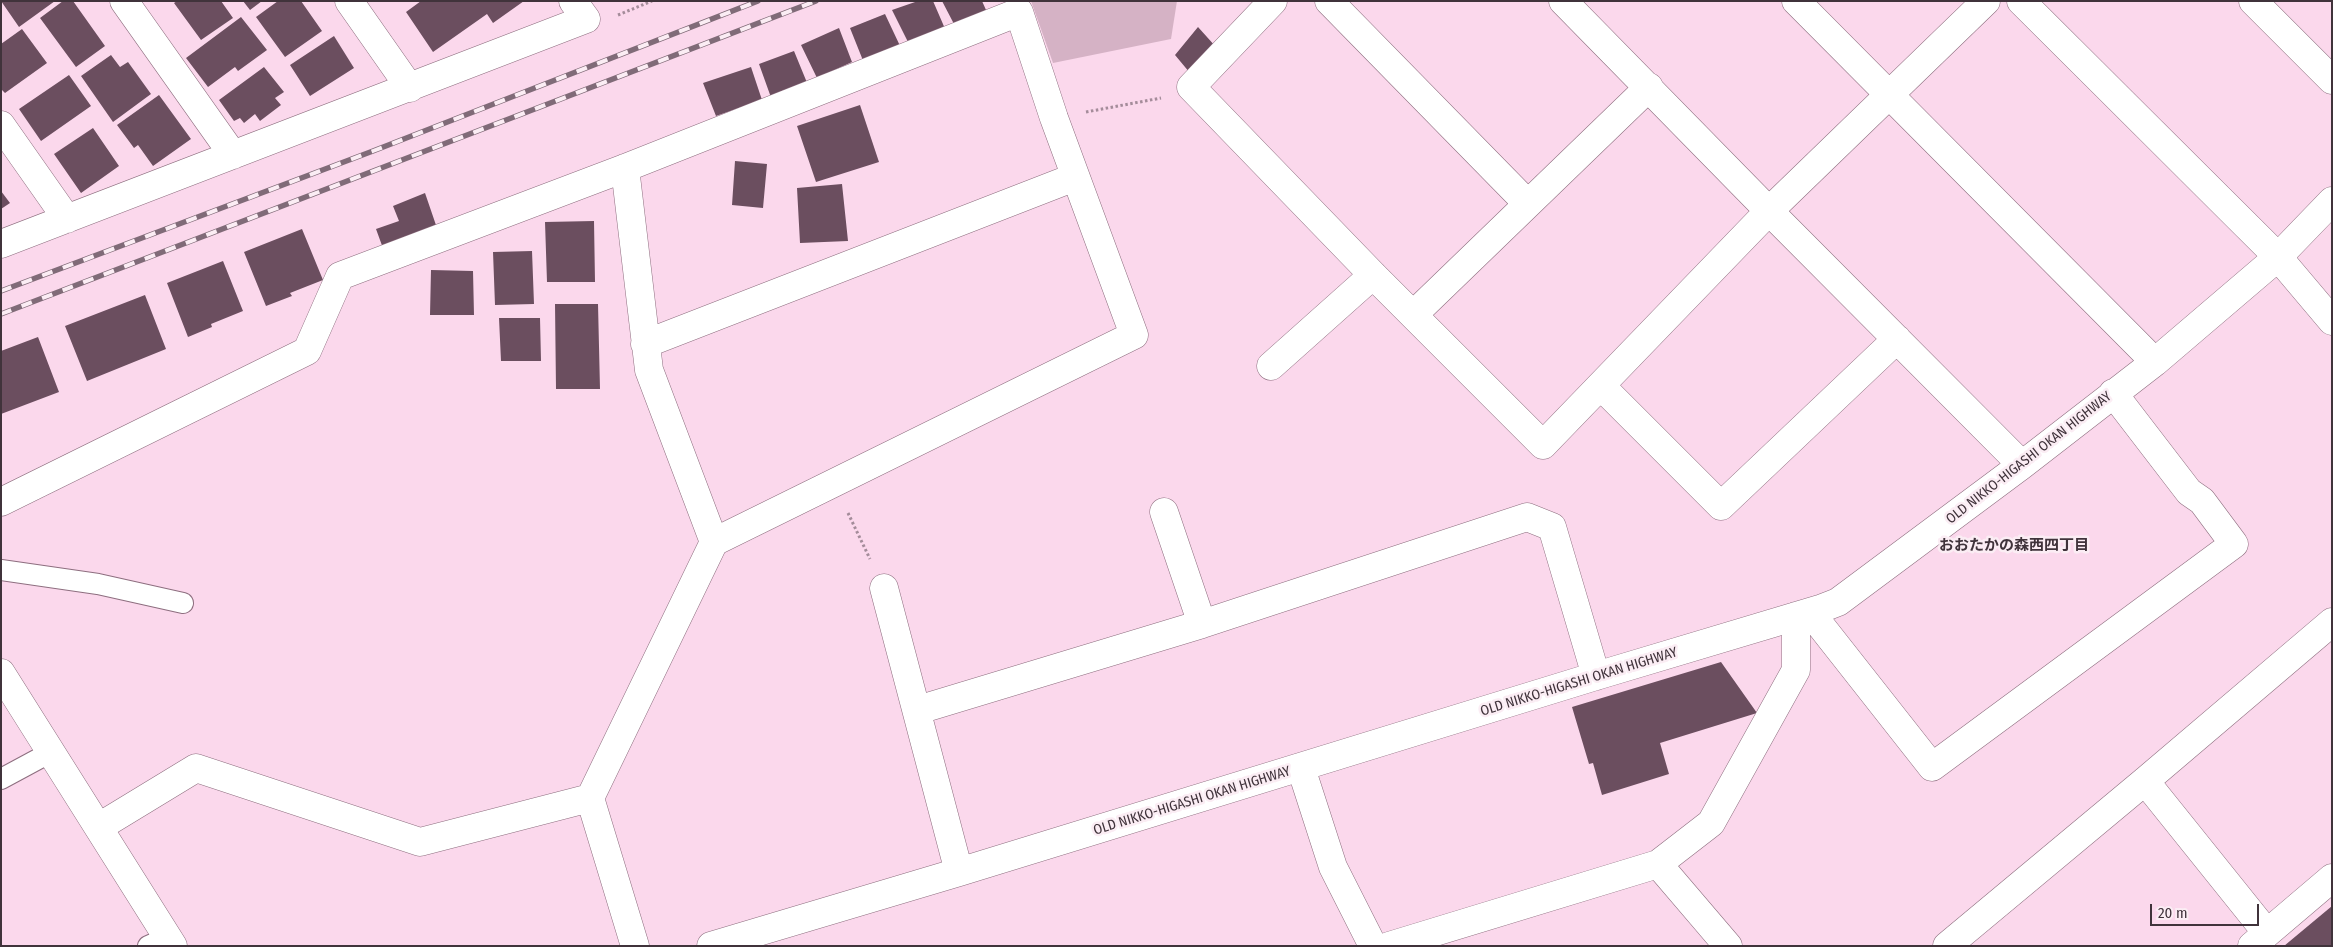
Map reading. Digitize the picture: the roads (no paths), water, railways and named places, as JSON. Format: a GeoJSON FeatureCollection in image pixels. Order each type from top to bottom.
{"type":"FeatureCollection","features":[{"type":"Feature","properties":{"kind":"street"},"geometry":{"type":"LineString","coordinates":[[124,1],[233,156]]}},
{"type":"Feature","properties":{"kind":"street"},"geometry":{"type":"LineString","coordinates":[[349,1],[410,88]]}},
{"type":"Feature","properties":{"kind":"street"},"geometry":{"type":"LineString","coordinates":[[1,244],[586,20],[573,1]]}},
{"type":"Feature","properties":{"kind":"street"},"geometry":{"type":"LineString","coordinates":[[1273,1],[1191,86],[1373,275],[1543,445],[1769,212],[1986,1]]}},
{"type":"Feature","properties":{"kind":"street"},"geometry":{"type":"LineString","coordinates":[[1329,1],[1527,203]]}},
{"type":"Feature","properties":{"kind":"street"},"geometry":{"type":"LineString","coordinates":[[1563,1],[1769,212],[2022,465]]}},
{"type":"Feature","properties":{"kind":"street"},"geometry":{"type":"LineString","coordinates":[[1796,1],[1889,97],[2155,362]]}},
{"type":"Feature","properties":{"kind":"street"},"geometry":{"type":"LineString","coordinates":[[2021,1],[2278,257],[2332,321]]}},
{"type":"Feature","properties":{"kind":"street"},"geometry":{"type":"LineString","coordinates":[[2253,1],[2332,80]]}},
{"type":"Feature","properties":{"kind":"street"},"geometry":{"type":"LineString","coordinates":[[1,502],[307,351],[340,276],[625,168],[1019,12],[1075,177],[1134,335],[714,542],[590,798],[635,946]]}},
{"type":"Feature","properties":{"kind":"street"},"geometry":{"type":"LineString","coordinates":[[1413,315],[1648,88]]}},
{"type":"Feature","properties":{"kind":"street"},"geometry":{"type":"LineString","coordinates":[[1,125],[67,219]]}},
{"type":"Feature","properties":{"kind":"street"},"geometry":{"type":"LineString","coordinates":[[625,168],[649,370],[714,542]]}},
{"type":"Feature","properties":{"kind":"street"},"geometry":{"type":"LineString","coordinates":[[645,344],[1075,177]]}},
{"type":"Feature","properties":{"kind":"street","name":"OLD NIKKO-HIGASHI OKAN HIGHWAY"},"geometry":{"type":"LineString","coordinates":[[711,946],[1301,768],[1838,602],[2022,465],[2155,362],[2278,257],[2332,201]]}},
{"type":"Feature","properties":{"kind":"street"},"geometry":{"type":"LineString","coordinates":[[1271,366],[1373,275]]}},
{"type":"Feature","properties":{"kind":"street"},"geometry":{"type":"LineString","coordinates":[[1601,386],[1721,506],[1898,339]]}},
{"type":"Feature","properties":{"kind":"street"},"geometry":{"type":"LineString","coordinates":[[1803,614],[1932,767],[2234,544],[2202,501],[2189,492],[2113,393]]}},
{"type":"Feature","properties":{"kind":"street"},"geometry":{"type":"LineString","coordinates":[[1164,512],[1202,624]]}},
{"type":"Feature","properties":{"kind":"street"},"geometry":{"type":"LineString","coordinates":[[918,710],[1202,624],[1527,517],[1552,527],[1596,676]]}},
{"type":"Feature","properties":{"kind":"street"},"geometry":{"type":"LineString","coordinates":[[884,588],[918,710],[958,872]]}},
{"type":"Feature","properties":{"kind":"street"},"geometry":{"type":"LineString","coordinates":[[1390,946],[1658,864],[1711,823],[1796,670],[1803,614]]}},
{"type":"Feature","properties":{"kind":"street"},"geometry":{"type":"LineString","coordinates":[[1947,946],[2332,622]]}},
{"type":"Feature","properties":{"kind":"street"},"geometry":{"type":"LineString","coordinates":[[2,674],[53,751],[99,827],[163,943]]}},
{"type":"Feature","properties":{"kind":"street"},"geometry":{"type":"LineString","coordinates":[[99,827],[196,768],[420,842],[590,798]]}},
{"type":"Feature","properties":{"kind":"street"},"geometry":{"type":"LineString","coordinates":[[1301,768],[1333,867],[1373,946]]}},
{"type":"Feature","properties":{"kind":"street"},"geometry":{"type":"LineString","coordinates":[[2145,781],[2260,939],[2332,878]]}},
{"type":"Feature","properties":{"kind":"street"},"geometry":{"type":"LineString","coordinates":[[1658,864],[1728,946]]}},
{"type":"Feature","properties":{"kind":"lane"},"geometry":{"type":"LineString","coordinates":[[1,570],[98,584],[183,603]]}},
{"type":"Feature","properties":{"kind":"lane"},"geometry":{"type":"LineString","coordinates":[[1,779],[53,751]]}},
{"type":"Feature","properties":{"kind":"railway"},"geometry":{"type":"LineString","coordinates":[[1,291],[373,151],[758,1]]}},
{"type":"Feature","properties":{"kind":"railway"},"geometry":{"type":"LineString","coordinates":[[1,314],[816,1]]}},
{"type":"Feature","properties":{"kind":"district","name":"おおたかの森西四丁目"},"geometry":{"type":"Point","coordinates":[2014,546]}}]}
